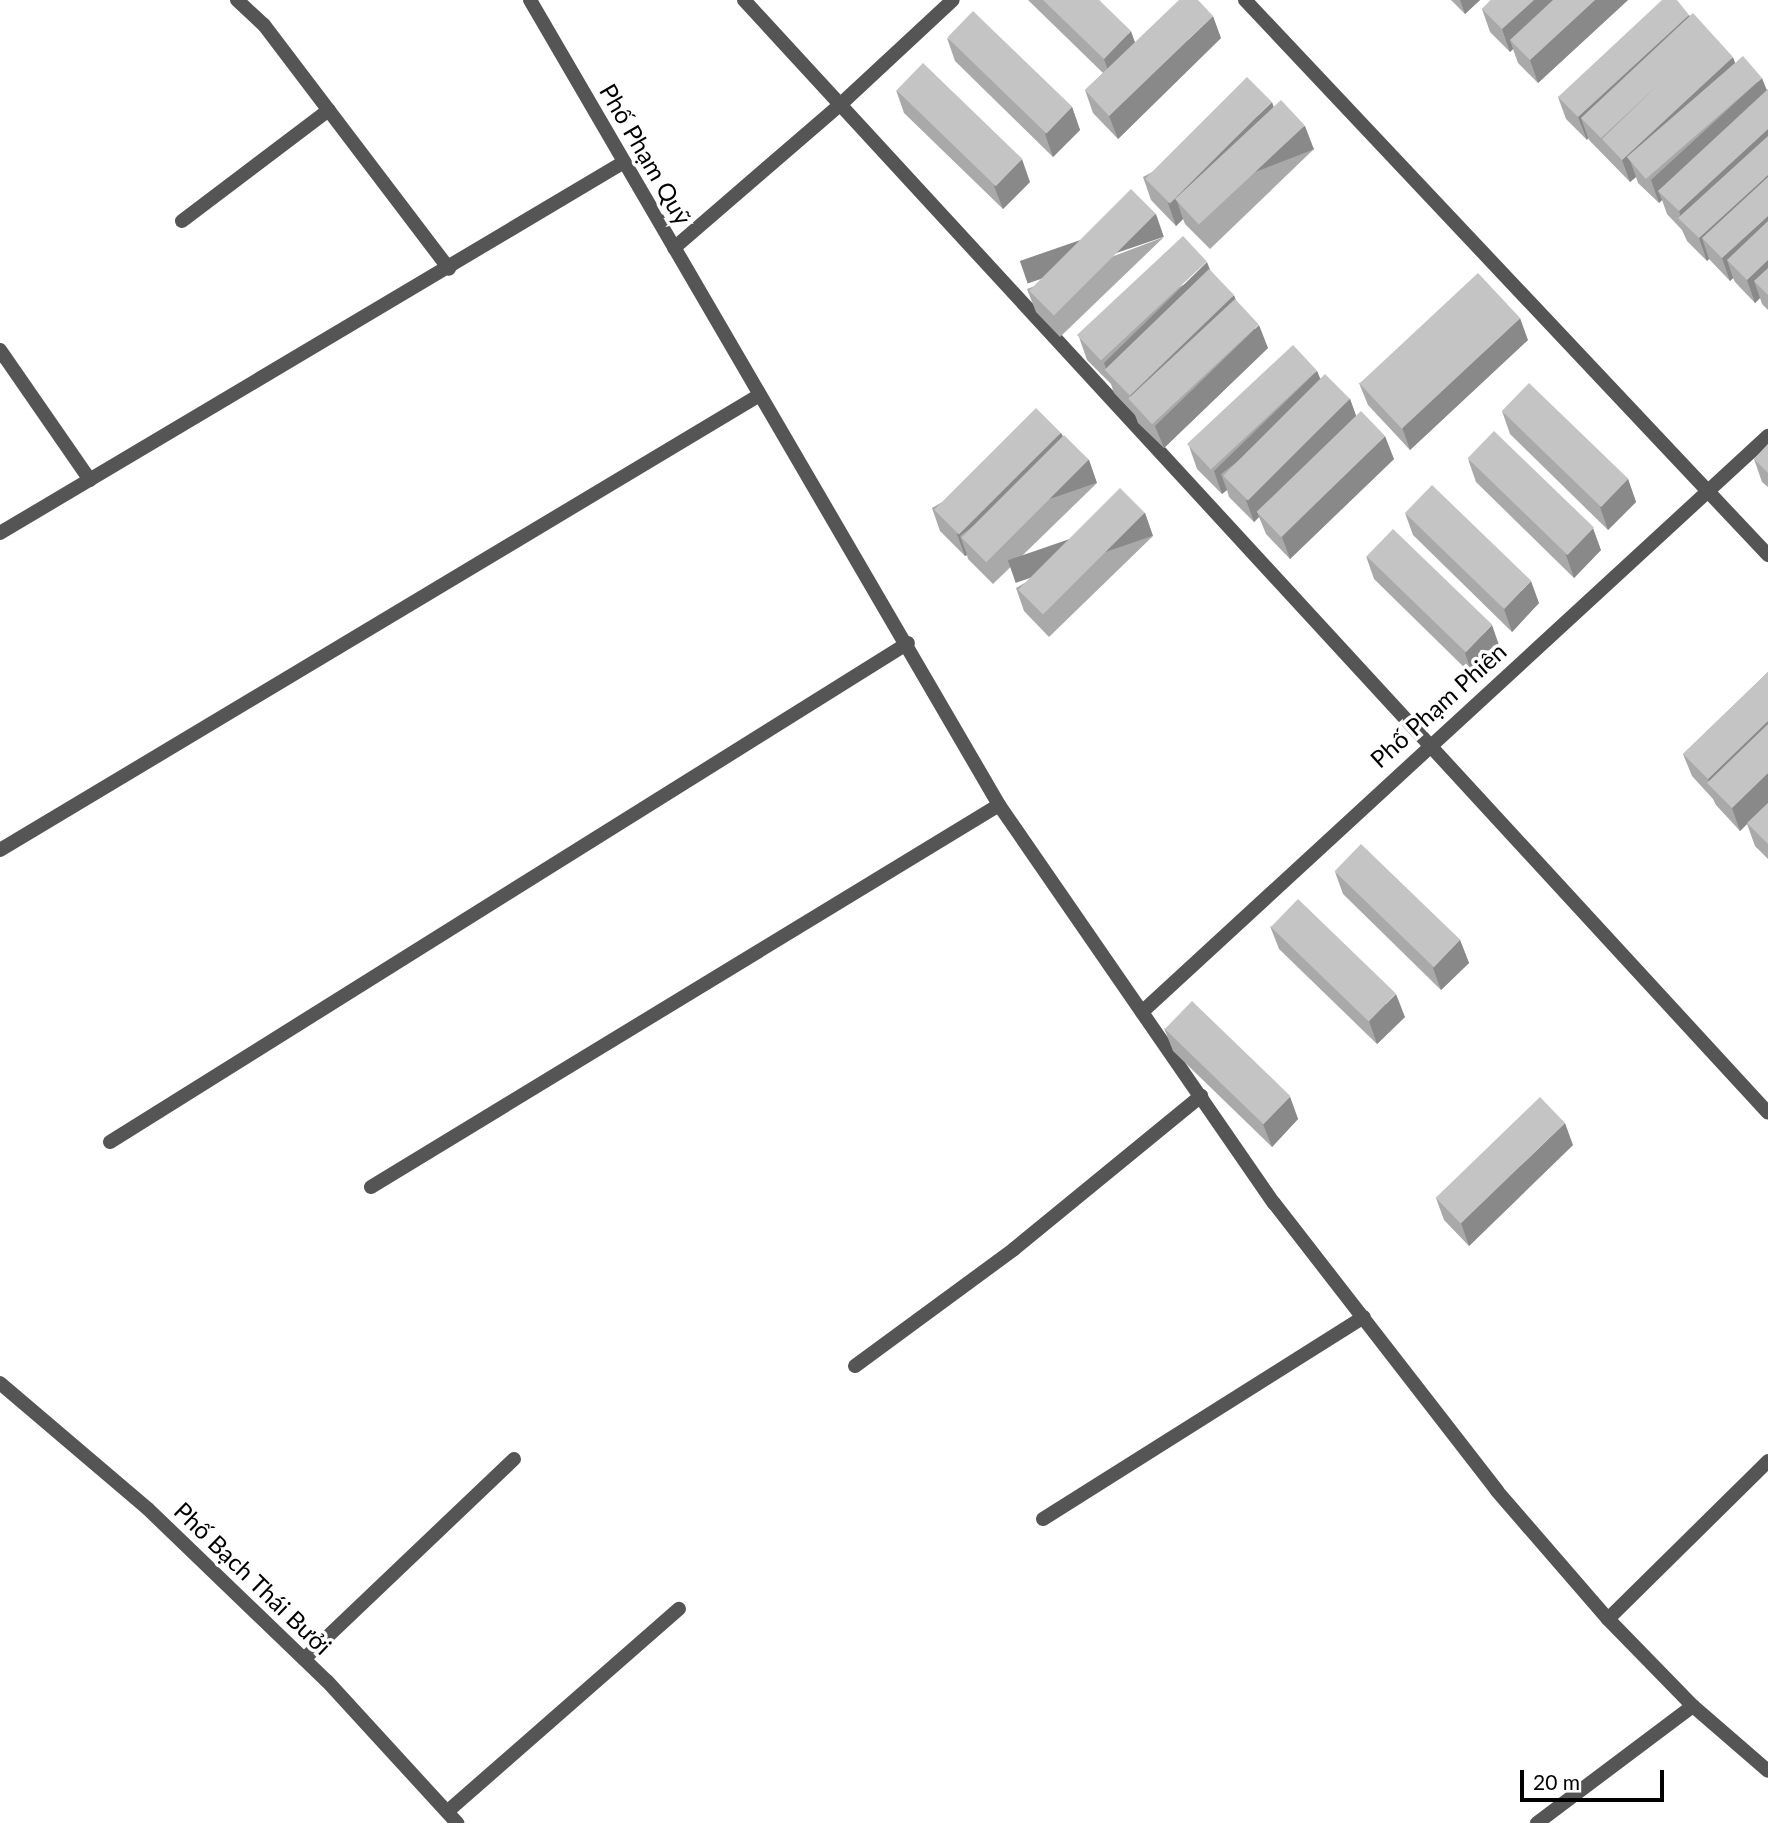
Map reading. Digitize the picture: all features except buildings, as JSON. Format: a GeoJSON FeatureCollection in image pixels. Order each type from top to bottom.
{"type":"FeatureCollection","features":[{"type":"Feature","properties":{"kind":"street"},"geometry":{"type":"LineString","coordinates":[[237,0],[264,24],[449,269]]}},
{"type":"Feature","properties":{"kind":"street","name":"Phố Phạm Quỹ"},"geometry":{"type":"LineString","coordinates":[[530,0],[674,248],[842,103],[953,0]]}},
{"type":"Feature","properties":{"kind":"street"},"geometry":{"type":"LineString","coordinates":[[744,0],[1430,742],[1768,1113]]}},
{"type":"Feature","properties":{"kind":"street"},"geometry":{"type":"LineString","coordinates":[[1245,0],[1706,494],[1768,555]]}},
{"type":"Feature","properties":{"kind":"street"},"geometry":{"type":"LineString","coordinates":[[182,221],[329,110]]}},
{"type":"Feature","properties":{"kind":"street"},"geometry":{"type":"LineString","coordinates":[[0,533],[449,269],[624,162]]}},
{"type":"Feature","properties":{"kind":"street"},"geometry":{"type":"LineString","coordinates":[[674,248],[758,396],[908,643],[999,805],[1274,1203],[1497,1491],[1608,1619],[1693,1706],[1768,1771]]}},
{"type":"Feature","properties":{"kind":"street"},"geometry":{"type":"LineString","coordinates":[[0,350],[90,480]]}},
{"type":"Feature","properties":{"kind":"street"},"geometry":{"type":"LineString","coordinates":[[0,850],[758,396]]}},
{"type":"Feature","properties":{"kind":"street","name":"Phố Phạm Phiên"},"geometry":{"type":"LineString","coordinates":[[1142,1012],[1430,742],[1768,436]]}},
{"type":"Feature","properties":{"kind":"street"},"geometry":{"type":"LineString","coordinates":[[110,1142],[908,643]]}},
{"type":"Feature","properties":{"kind":"street"},"geometry":{"type":"LineString","coordinates":[[371,1187],[999,805]]}},
{"type":"Feature","properties":{"kind":"street"},"geometry":{"type":"LineString","coordinates":[[855,1366],[1014,1249],[1201,1096]]}},
{"type":"Feature","properties":{"kind":"street"},"geometry":{"type":"LineString","coordinates":[[1043,1519],[1364,1317]]}},
{"type":"Feature","properties":{"kind":"street","name":"Phố Bạch Thái Bưởi"},"geometry":{"type":"LineString","coordinates":[[0,1383],[148,1509],[304,1659],[452,1817]]}},
{"type":"Feature","properties":{"kind":"street"},"geometry":{"type":"LineString","coordinates":[[304,1659],[514,1459]]}},
{"type":"Feature","properties":{"kind":"street"},"geometry":{"type":"LineString","coordinates":[[1608,1619],[1768,1461]]}},
{"type":"Feature","properties":{"kind":"street"},"geometry":{"type":"LineString","coordinates":[[452,1817],[679,1609]]}},
{"type":"Feature","properties":{"kind":"street"},"geometry":{"type":"LineString","coordinates":[[1537,1823],[1693,1706]]}}]}
